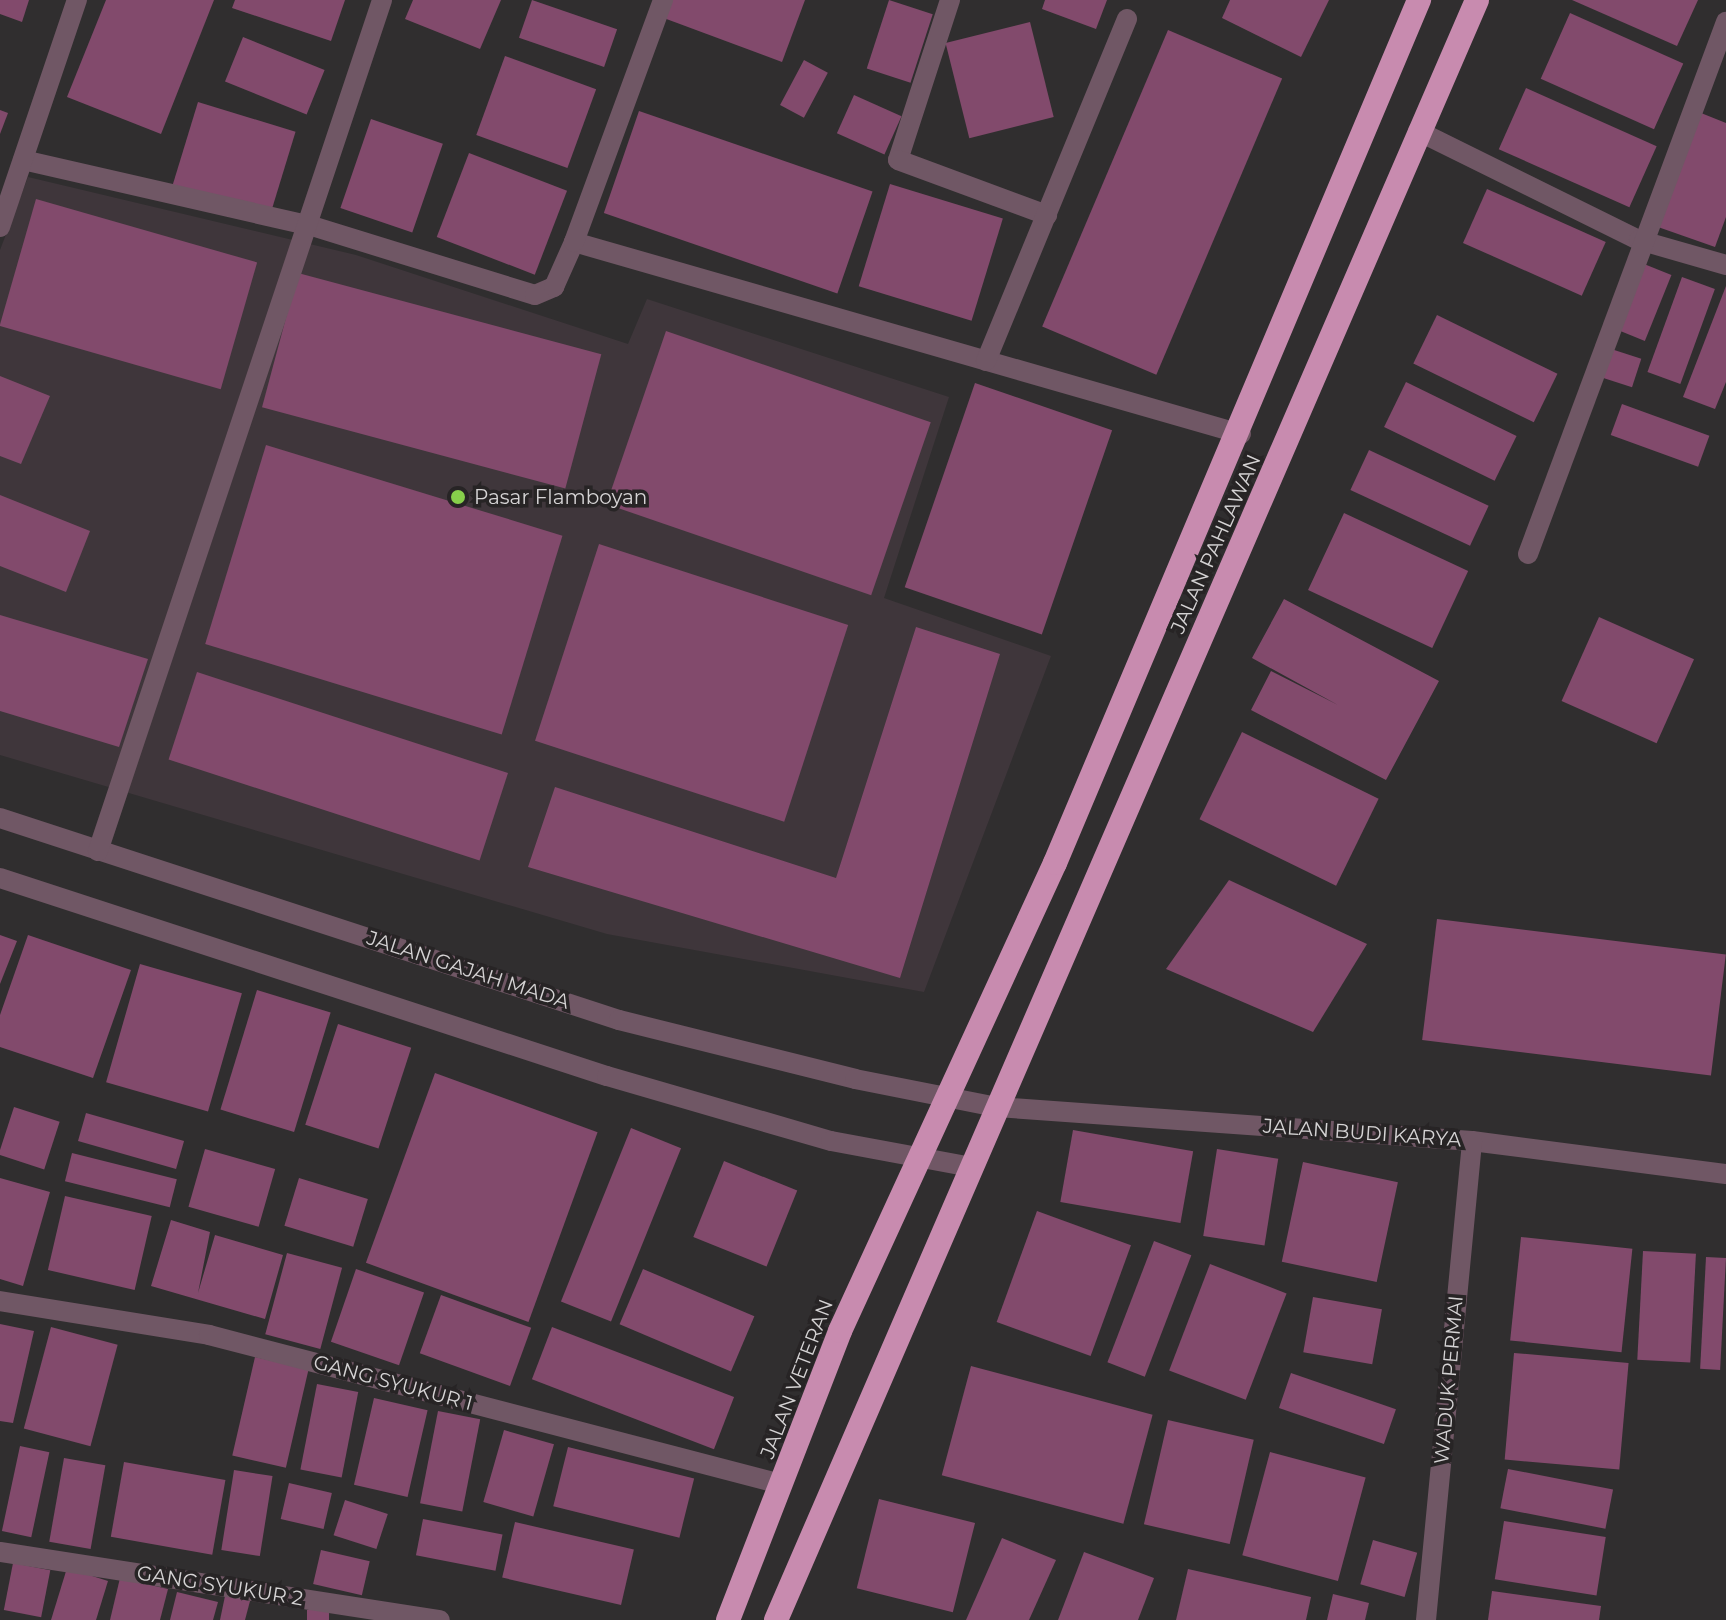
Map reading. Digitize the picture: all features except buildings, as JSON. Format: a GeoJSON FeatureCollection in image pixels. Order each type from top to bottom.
{"type":"FeatureCollection","features":[{"type":"Feature","properties":{"kind":"highway","name":"JALAN PAHLAWAN"},"geometry":{"type":"LineString","coordinates":[[916,1157],[1055,863],[1241,434],[1419,0]]}},
{"type":"Feature","properties":{"kind":"highway","name":"JALAN PAHLAWAN"},"geometry":{"type":"LineString","coordinates":[[971,1167],[1477,0]]}},
{"type":"Feature","properties":{"kind":"highway","name":"JALAN VETERAN"},"geometry":{"type":"LineString","coordinates":[[728,1620],[916,1157]]}},
{"type":"Feature","properties":{"kind":"highway"},"geometry":{"type":"LineString","coordinates":[[776,1620],[971,1167]]}},
{"type":"Feature","properties":{"kind":"street"},"geometry":{"type":"LineString","coordinates":[[0,227],[77,0]]}},
{"type":"Feature","properties":{"kind":"street"},"geometry":{"type":"LineString","coordinates":[[98,851],[312,226],[382,0]]}},
{"type":"Feature","properties":{"kind":"street"},"geometry":{"type":"LineString","coordinates":[[23,160],[312,226],[535,295],[554,287],[574,242],[663,0]]}},
{"type":"Feature","properties":{"kind":"street"},"geometry":{"type":"LineString","coordinates":[[950,0],[898,160],[1047,215]]}},
{"type":"Feature","properties":{"kind":"street"},"geometry":{"type":"LineString","coordinates":[[986,361],[1127,19]]}},
{"type":"Feature","properties":{"kind":"street"},"geometry":{"type":"LineString","coordinates":[[1528,554],[1639,240],[1726,22]]}},
{"type":"Feature","properties":{"kind":"street"},"geometry":{"type":"LineString","coordinates":[[1418,131],[1639,240],[1726,265]]}},
{"type":"Feature","properties":{"kind":"street"},"geometry":{"type":"LineString","coordinates":[[574,242],[1241,434]]}},
{"type":"Feature","properties":{"kind":"street","name":"JALAN GAJAH MADA"},"geometry":{"type":"LineString","coordinates":[[0,818],[619,1020],[997,1107]]}},
{"type":"Feature","properties":{"kind":"street"},"geometry":{"type":"LineString","coordinates":[[0,878],[607,1076],[831,1141],[971,1167]]}},
{"type":"Feature","properties":{"kind":"street","name":"JALAN BUDI KARYA"},"geometry":{"type":"LineString","coordinates":[[997,1107],[1472,1141],[1726,1174]]}},
{"type":"Feature","properties":{"kind":"street","name":"WADUK PERMAI"},"geometry":{"type":"LineString","coordinates":[[1426,1620],[1472,1141]]}},
{"type":"Feature","properties":{"kind":"street","name":"GANG SYUKUR 1"},"geometry":{"type":"LineString","coordinates":[[0,1301],[209,1335],[781,1484]]}},
{"type":"Feature","properties":{"kind":"street","name":"GANG SYUKUR 2"},"geometry":{"type":"LineString","coordinates":[[0,1552],[440,1620]]}},
{"type":"Feature","properties":{"kind":"shaded area","name":"Pasar Flamboyan"},"geometry":{"type":"Polygon","coordinates":[[[28,177],[356,255],[628,344],[647,299],[949,397],[884,598],[1051,656],[924,992],[607,934],[0,755],[0,250],[28,177]]]}},
{"type":"Feature","properties":{"kind":"place","name":"Pasar Flamboyan"},"geometry":{"type":"Point","coordinates":[458,497]}}]}
